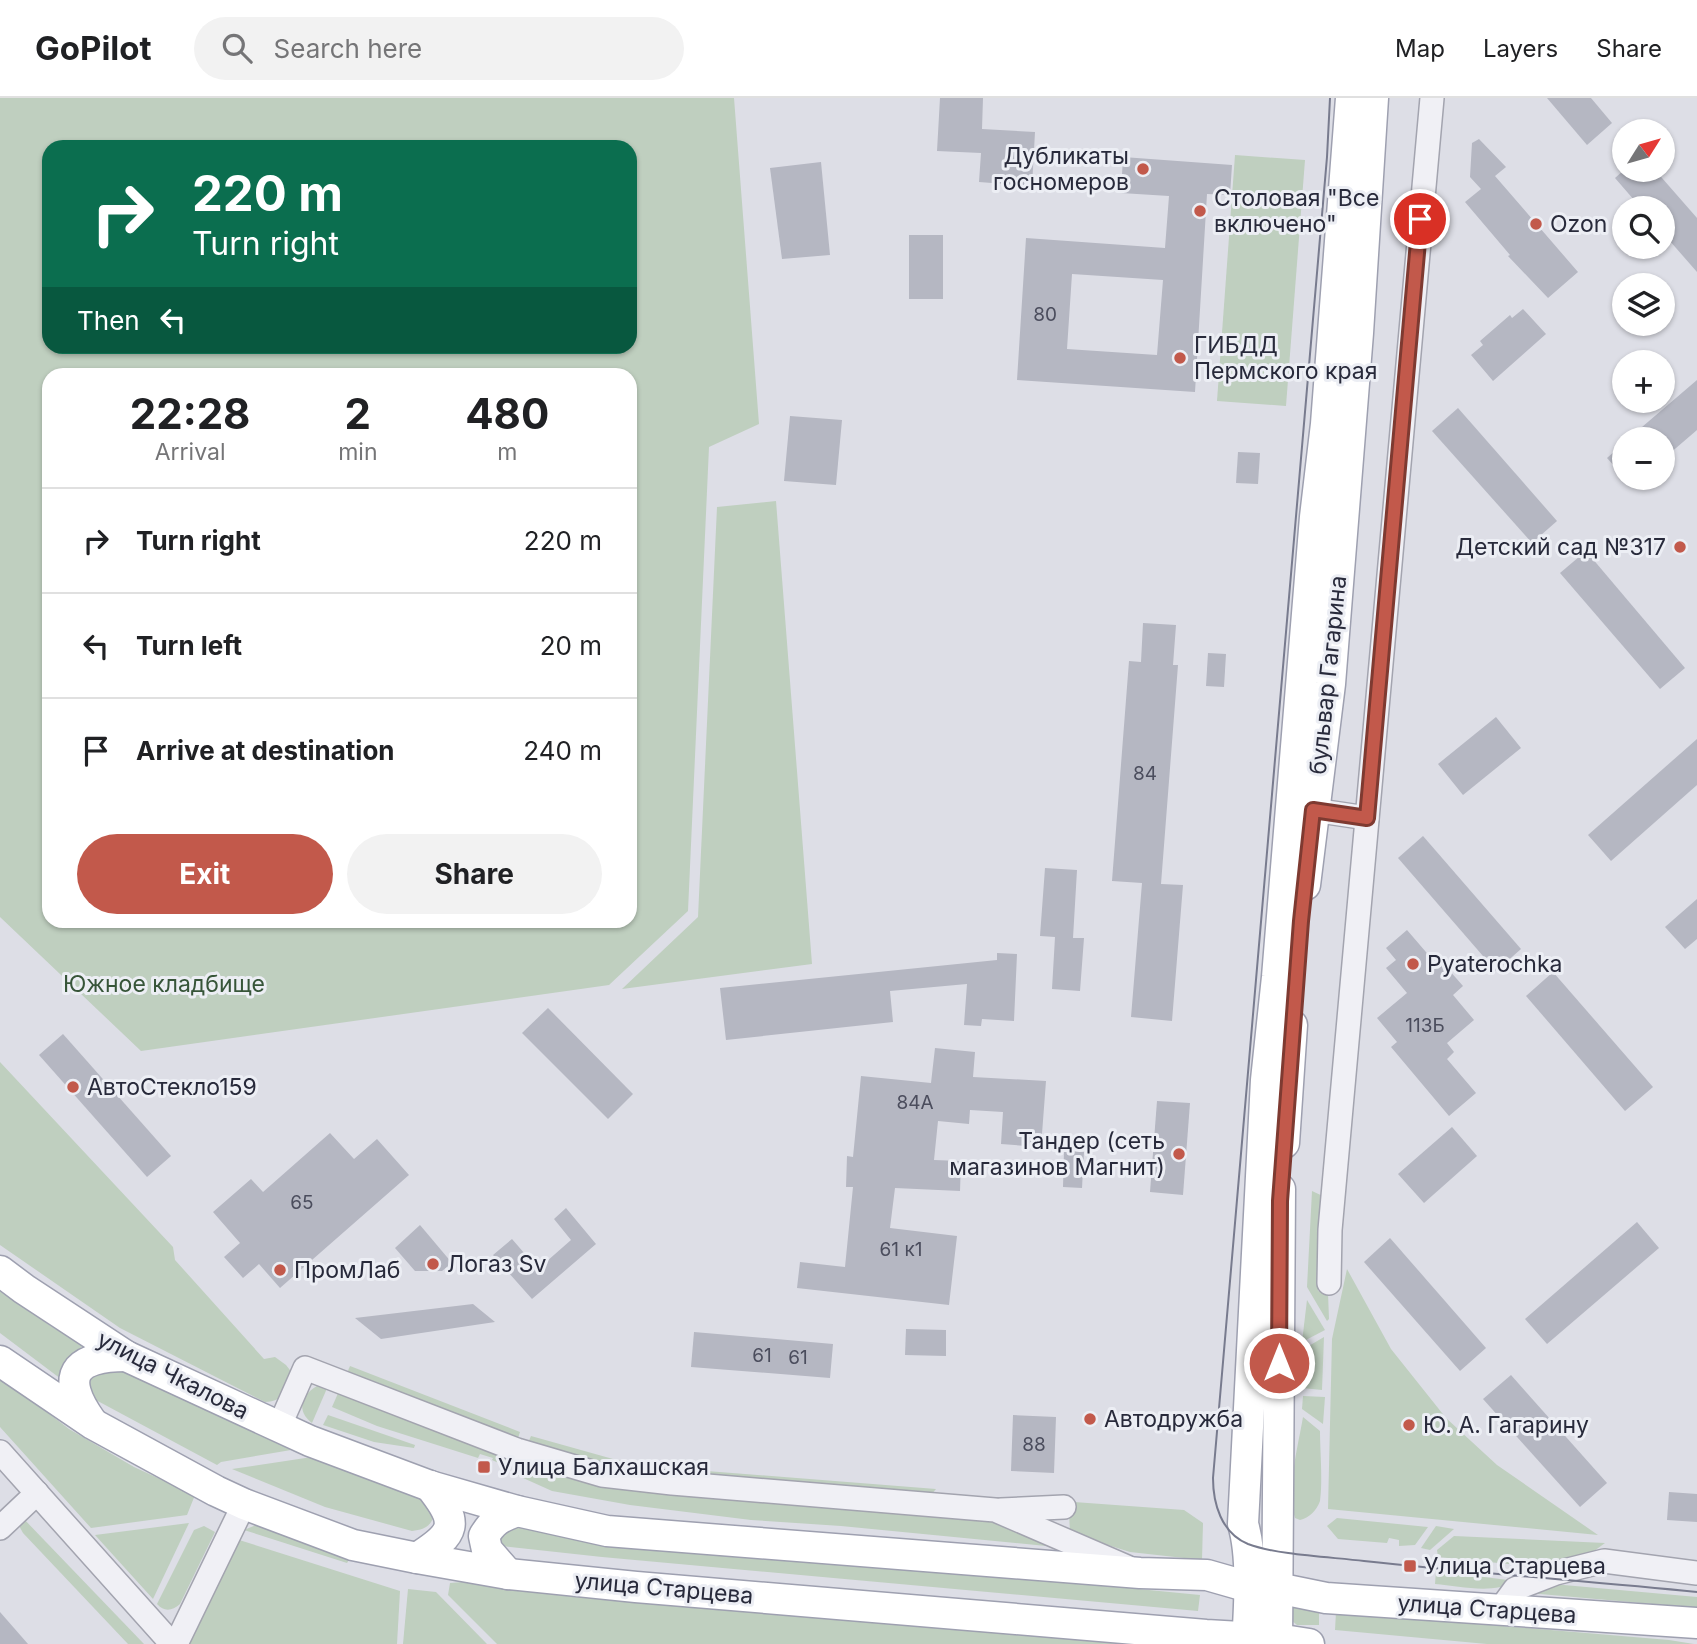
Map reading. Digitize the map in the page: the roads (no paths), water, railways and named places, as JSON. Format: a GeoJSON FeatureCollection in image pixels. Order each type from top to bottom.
{"type":"FeatureCollection","features":[{"type":"Feature","properties":{"kind":"main road","name":"бульвар Гагарина"},"geometry":{"type":"LineString","coordinates":[[1263,1588],[1280,1201],[1278,1071],[1301,921],[1331,684],[1357,159],[1350,98]]}},
{"type":"Feature","properties":{"kind":"main road","name":"бульвар Гагарина"},"geometry":{"type":"LineString","coordinates":[[1357,159],[1373,98]]}},
{"type":"Feature","properties":{"kind":"main road","name":"бульвар Гагарина"},"geometry":{"type":"LineString","coordinates":[[1207,1575],[1229,1559],[1243,1524],[1278,1071],[1353,249]]}},
{"type":"Feature","properties":{"kind":"main road","name":"улица Чкалова"},"geometry":{"type":"LineString","coordinates":[[0,1271],[125,1356],[279,1427]]}},
{"type":"Feature","properties":{"kind":"main road"},"geometry":{"type":"LineString","coordinates":[[93,1424],[79,1405],[74,1388],[76,1371],[87,1360],[101,1356],[125,1356]]}},
{"type":"Feature","properties":{"kind":"main road"},"geometry":{"type":"LineString","coordinates":[[0,1361],[93,1424],[244,1504]]}},
{"type":"Feature","properties":{"kind":"main road","name":"улица Старцева"},"geometry":{"type":"LineString","coordinates":[[279,1427],[430,1486],[517,1511],[607,1531],[1140,1573],[1207,1575],[1263,1588],[1326,1598],[1697,1623]]}},
{"type":"Feature","properties":{"kind":"main road"},"geometry":{"type":"LineString","coordinates":[[417,1558],[445,1538],[451,1527],[444,1504],[430,1486]]}},
{"type":"Feature","properties":{"kind":"main road","name":"улица Старцева"},"geometry":{"type":"LineString","coordinates":[[244,1504],[353,1545],[508,1573],[1247,1641],[1277,1641]]}},
{"type":"Feature","properties":{"kind":"main road"},"geometry":{"type":"LineString","coordinates":[[508,1573],[487,1550],[484,1536],[491,1523],[517,1511]]}},
{"type":"Feature","properties":{"kind":"main road","name":"бульвар Гагарина"},"geometry":{"type":"LineString","coordinates":[[1243,1524],[1263,1588]]}},
{"type":"Feature","properties":{"kind":"main road"},"geometry":{"type":"LineString","coordinates":[[1247,1641],[1263,1588]]}},
{"type":"Feature","properties":{"kind":"main road"},"geometry":{"type":"LineString","coordinates":[[1263,1588],[1277,1641],[1309,1644]]}},
{"type":"Feature","properties":{"kind":"street"},"geometry":{"type":"LineString","coordinates":[[1329,1283],[1330,1230],[1399,438],[1432,98]]}},
{"type":"Feature","properties":{"kind":"street"},"geometry":{"type":"LineString","coordinates":[[1313,810],[1367,818]]}},
{"type":"Feature","properties":{"kind":"street"},"geometry":{"type":"LineString","coordinates":[[279,1427],[305,1368],[517,1450],[602,1475],[995,1510],[1064,1507]]}},
{"type":"Feature","properties":{"kind":"street"},"geometry":{"type":"LineString","coordinates":[[0,1452],[174,1644],[244,1504]]}},
{"type":"Feature","properties":{"kind":"street"},"geometry":{"type":"LineString","coordinates":[[0,1528],[37,1493]]}},
{"type":"Feature","properties":{"kind":"street"},"geometry":{"type":"LineString","coordinates":[[995,1510],[1140,1573]]}},
{"type":"Feature","properties":{"kind":"street"},"geometry":{"type":"LineString","coordinates":[[1499,1611],[1515,1589],[1556,1573],[1604,1561],[1697,1573]]}},
{"type":"Feature","properties":{"kind":"tram line"},"geometry":{"type":"LineString","coordinates":[[1330,98],[1213,1478],[1217,1507],[1231,1533],[1248,1544],[1274,1551],[1697,1592]]}},
{"type":"Feature","properties":{"kind":"place","name":"Дубликаты госномеров"},"geometry":{"type":"Point","coordinates":[1143,169]}},
{"type":"Feature","properties":{"kind":"place","name":"Столовая \"Все включено\""},"geometry":{"type":"Point","coordinates":[1200,211]}},
{"type":"Feature","properties":{"kind":"place","name":"Ozon"},"geometry":{"type":"Point","coordinates":[1536,224]}},
{"type":"Feature","properties":{"kind":"place","name":"ГИБДД Пермского края"},"geometry":{"type":"Point","coordinates":[1180,358]}},
{"type":"Feature","properties":{"kind":"place","name":"Детский сад №317"},"geometry":{"type":"Point","coordinates":[1680,547]}},
{"type":"Feature","properties":{"kind":"place","name":"Pyaterochka"},"geometry":{"type":"Point","coordinates":[1413,964]}},
{"type":"Feature","properties":{"kind":"place","name":"АвтоСтекло159"},"geometry":{"type":"Point","coordinates":[73,1087]}},
{"type":"Feature","properties":{"kind":"place","name":"Тандер (сеть магазинов Магнит)"},"geometry":{"type":"Point","coordinates":[1179,1154]}},
{"type":"Feature","properties":{"kind":"place","name":"Логаз Sv"},"geometry":{"type":"Point","coordinates":[433,1264]}},
{"type":"Feature","properties":{"kind":"place","name":"ПромЛаб"},"geometry":{"type":"Point","coordinates":[280,1270]}},
{"type":"Feature","properties":{"kind":"place","name":"Автодружба"},"geometry":{"type":"Point","coordinates":[1090,1419]}},
{"type":"Feature","properties":{"kind":"place","name":"Ю. А. Гагарину"},"geometry":{"type":"Point","coordinates":[1409,1425]}},
{"type":"Feature","properties":{"kind":"place","name":"Улица Балхашская"},"geometry":{"type":"Point","coordinates":[484,1467]}},
{"type":"Feature","properties":{"kind":"place","name":"Улица Старцева"},"geometry":{"type":"Point","coordinates":[1410,1566]}},
{"type":"Feature","properties":{"kind":"park label","name":"Южное кладбище"},"geometry":{"type":"Point","coordinates":[164,984]}}]}
